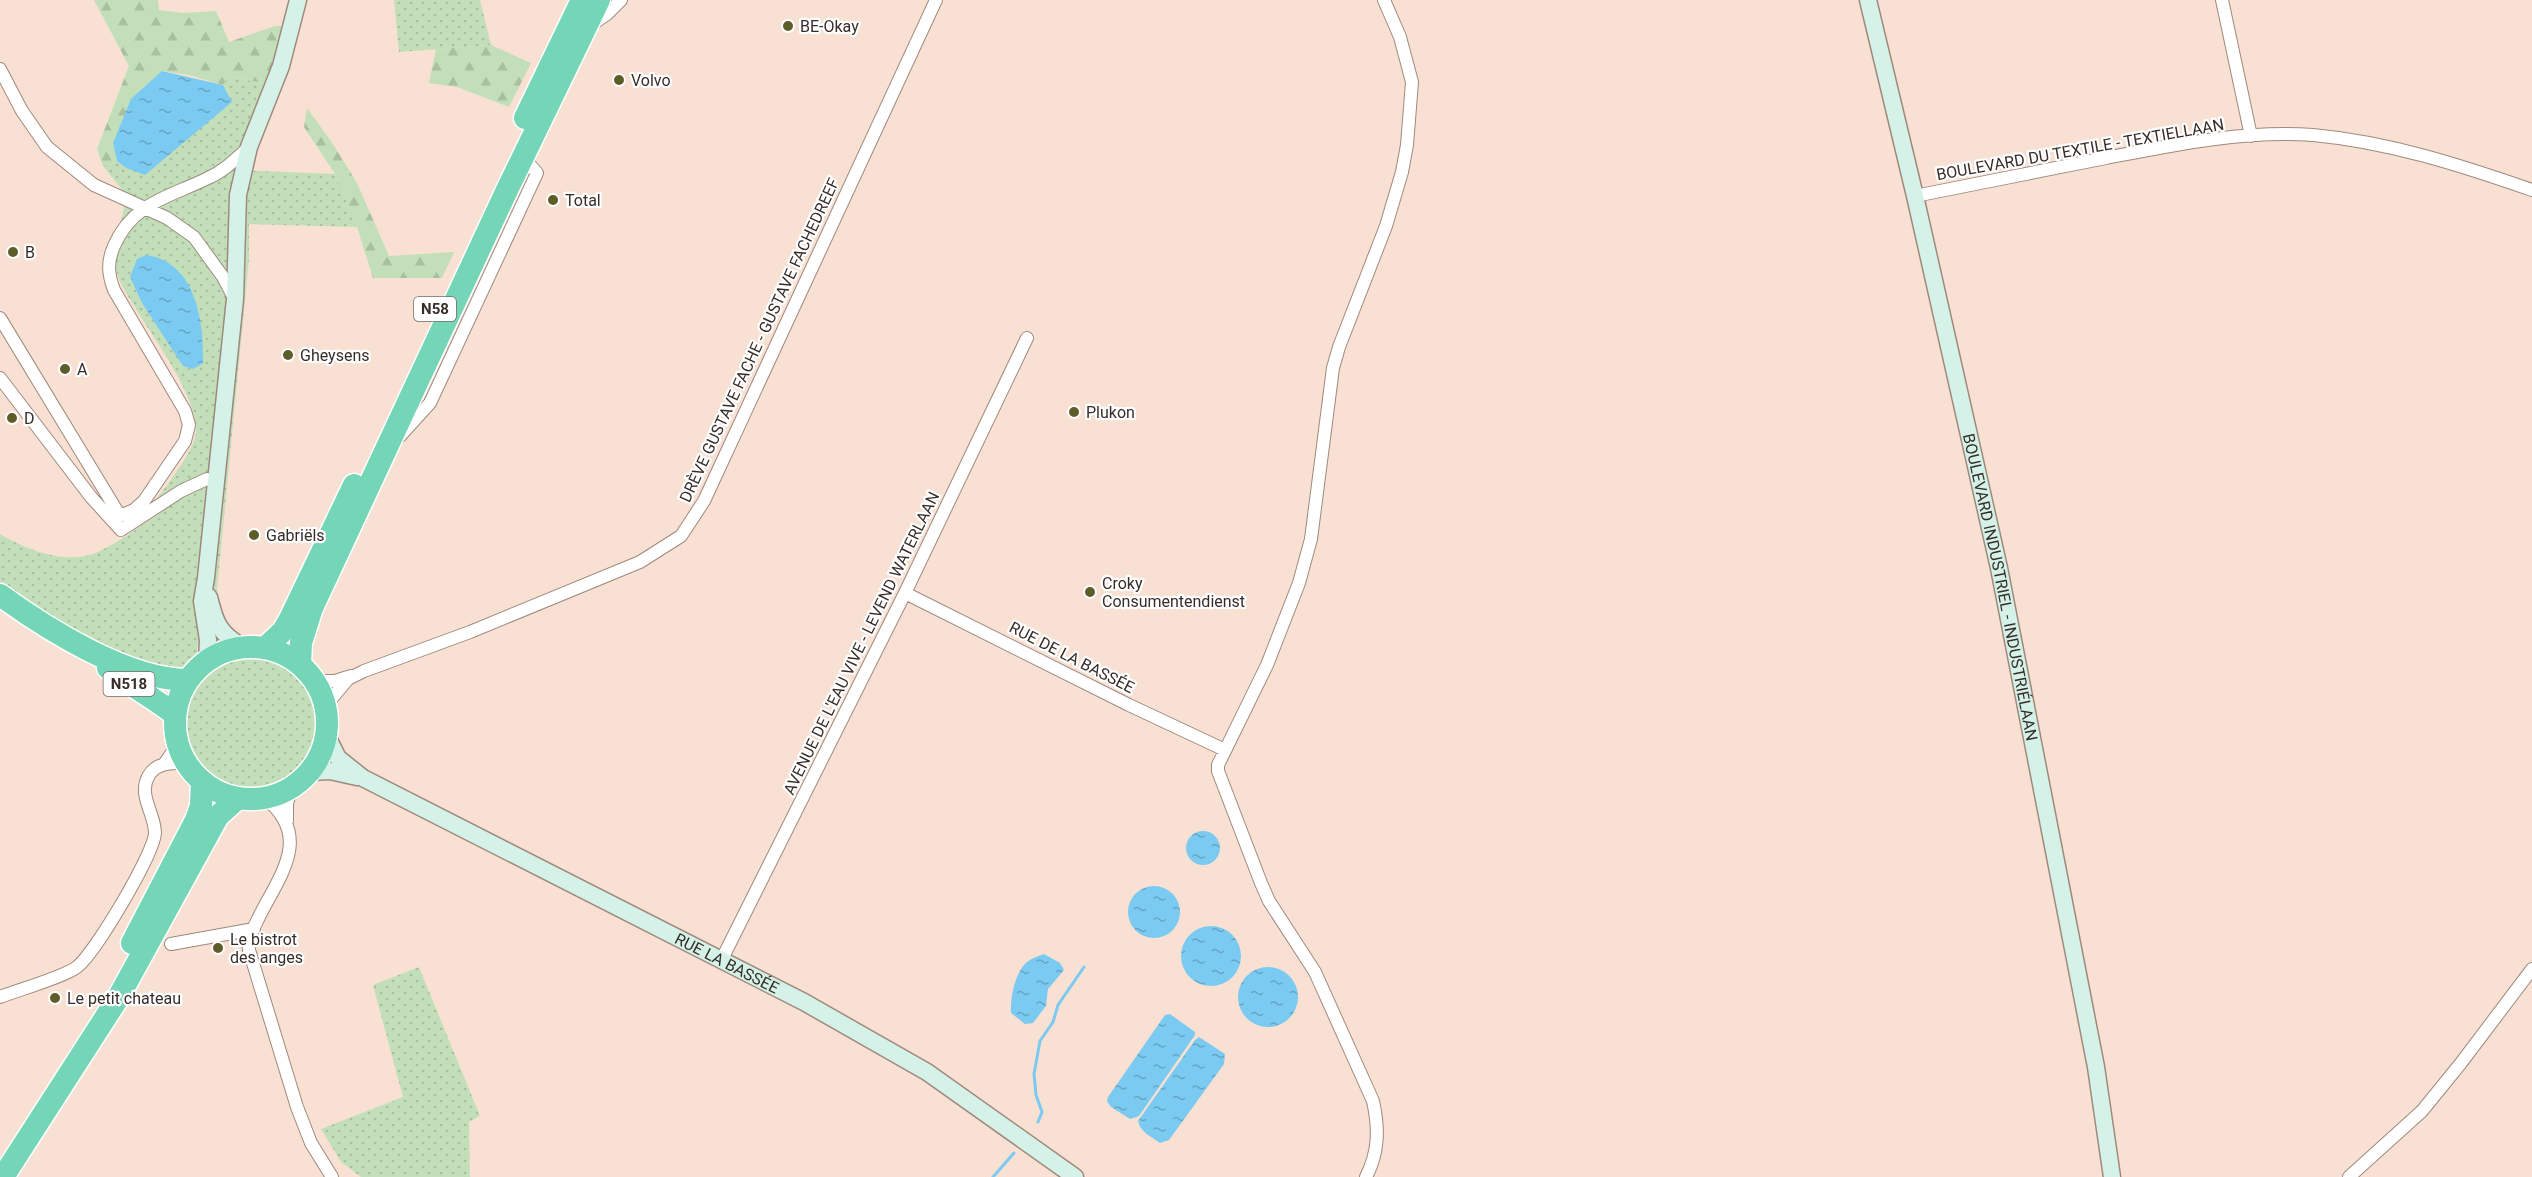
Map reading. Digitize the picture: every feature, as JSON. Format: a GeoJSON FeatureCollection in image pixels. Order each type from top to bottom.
{"type":"FeatureCollection","features":[{"type":"Feature","properties":{"kind":"highway","name":"N58"},"geometry":{"type":"LineString","coordinates":[[254,648],[283,631],[298,604],[582,0]]}},
{"type":"Feature","properties":{"kind":"highway","name":"N58"},"geometry":{"type":"LineString","coordinates":[[300,664],[301,643],[307,620],[523,157],[588,27],[599,0]]}},
{"type":"Feature","properties":{"kind":"highway","name":"N518"},"geometry":{"type":"LineString","coordinates":[[0,595],[87,649],[150,676],[170,680],[188,680]]}},
{"type":"Feature","properties":{"kind":"highway"},"geometry":{"type":"LineString","coordinates":[[254,648],[285,654],[300,664],[315,681],[326,705],[327,736],[320,756],[288,807],[265,798],[249,800],[219,791],[202,781],[176,757],[175,716],[180,695],[188,680],[207,661],[229,650],[254,648]]}},
{"type":"Feature","properties":{"kind":"highway","name":"N518"},"geometry":{"type":"LineString","coordinates":[[87,649],[116,675],[161,703],[175,716]]}},
{"type":"Feature","properties":{"kind":"highway"},"geometry":{"type":"LineString","coordinates":[[0,1156],[110,981],[160,890],[196,820],[201,806],[202,781]]}},
{"type":"Feature","properties":{"kind":"highway"},"geometry":{"type":"LineString","coordinates":[[3,1177],[118,998],[218,816],[238,798]]}},
{"type":"Feature","properties":{"kind":"main road"},"geometry":{"type":"LineString","coordinates":[[207,661],[208,640],[202,601],[235,299],[238,195],[249,147],[281,66],[298,0]]}},
{"type":"Feature","properties":{"kind":"main road","name":"BOULEVARD INDUSTRIEL - INDUSTRIÉLAAN"},"geometry":{"type":"LineString","coordinates":[[1868,0],[1999,568],[2096,1067],[2112,1177]]}},
{"type":"Feature","properties":{"kind":"main road"},"geometry":{"type":"LineString","coordinates":[[206,578],[217,624],[223,634],[254,648]]}},
{"type":"Feature","properties":{"kind":"main road","name":"RUE LA BASSÉE"},"geometry":{"type":"LineString","coordinates":[[327,736],[338,758],[363,778],[804,1002],[927,1072],[1075,1177]]}},
{"type":"Feature","properties":{"kind":"main road","name":"RUE LA BASSÉE"},"geometry":{"type":"LineString","coordinates":[[310,772],[330,771],[363,778]]}},
{"type":"Feature","properties":{"kind":"street"},"geometry":{"type":"LineString","coordinates":[[588,27],[607,14],[621,0]]}},
{"type":"Feature","properties":{"kind":"street","name":"DRÈVE GUSTAVE FACHE - GUSTAVE FACHEDREEF"},"geometry":{"type":"LineString","coordinates":[[315,681],[335,681],[357,674],[640,562],[681,536],[704,501],[936,0]]}},
{"type":"Feature","properties":{"kind":"street"},"geometry":{"type":"LineString","coordinates":[[1366,1177],[1377,1146],[1373,1101],[1315,972],[1269,901],[1218,771],[1225,750],[1267,665],[1306,561],[1333,368],[1386,226],[1402,172],[1407,145],[1412,82],[1400,37],[1384,0]]}},
{"type":"Feature","properties":{"kind":"street"},"geometry":{"type":"LineString","coordinates":[[2222,0],[2252,136]]}},
{"type":"Feature","properties":{"kind":"street"},"geometry":{"type":"LineString","coordinates":[[0,69],[22,111],[47,147],[94,185],[166,218],[194,237],[223,277],[235,299]]}},
{"type":"Feature","properties":{"kind":"street","name":"BOULEVARD DU TEXTILE - TEXTIELLAAN"},"geometry":{"type":"LineString","coordinates":[[1915,196],[2211,139],[2312,135],[2385,146],[2436,158],[2532,190]]}},
{"type":"Feature","properties":{"kind":"street"},"geometry":{"type":"LineString","coordinates":[[117,520],[144,501],[185,441],[189,425],[185,411],[114,290],[108,276],[110,254],[118,236],[133,215],[179,190],[209,178],[249,147]]}},
{"type":"Feature","properties":{"kind":"street"},"geometry":{"type":"LineString","coordinates":[[0,318],[121,530],[190,487],[207,479],[215,482]]}},
{"type":"Feature","properties":{"kind":"street","name":"AVENUE DE L'EAU VIVE - LEVEND WATERLAAN"},"geometry":{"type":"LineString","coordinates":[[721,961],[905,593],[1027,338]]}},
{"type":"Feature","properties":{"kind":"street"},"geometry":{"type":"LineString","coordinates":[[0,378],[91,497],[117,520]]}},
{"type":"Feature","properties":{"kind":"street","name":"RUE DE LA BASSÉE"},"geometry":{"type":"LineString","coordinates":[[905,593],[1129,705],[1225,750]]}},
{"type":"Feature","properties":{"kind":"street","name":"DRÈVE GUSTAVE FACHE - GUSTAVE FACHEDREEF"},"geometry":{"type":"LineString","coordinates":[[326,705],[348,679],[357,674]]}},
{"type":"Feature","properties":{"kind":"street"},"geometry":{"type":"LineString","coordinates":[[0,997],[76,968],[106,931],[151,851],[155,830],[144,792],[149,775],[154,769],[176,757]]}},
{"type":"Feature","properties":{"kind":"street"},"geometry":{"type":"LineString","coordinates":[[288,807],[291,839],[289,856],[254,928],[249,950],[297,1107],[311,1143],[332,1177]]}},
{"type":"Feature","properties":{"kind":"street"},"geometry":{"type":"LineString","coordinates":[[171,944],[254,928]]}},
{"type":"Feature","properties":{"kind":"street"},"geometry":{"type":"LineString","coordinates":[[2349,1177],[2422,1111],[2532,969]]}},
{"type":"Feature","properties":{"kind":"green space"},"geometry":{"type":"Polygon","coordinates":[[[94,0],[158,0],[159,10],[183,13],[216,11],[229,42],[275,26],[283,26],[267,84],[228,76],[223,85],[189,75],[162,71],[113,143],[117,161],[103,166],[97,149],[129,66],[94,0]]]}},
{"type":"Feature","properties":{"kind":"green space"},"geometry":{"type":"Polygon","coordinates":[[[394,0],[480,0],[491,45],[399,52],[394,0]]]}},
{"type":"Feature","properties":{"kind":"green space"},"geometry":{"type":"Polygon","coordinates":[[[491,45],[531,63],[509,107],[457,87],[429,83],[436,49],[491,45]]]}},
{"type":"Feature","properties":{"kind":"green space"},"geometry":{"type":"Polygon","coordinates":[[[227,76],[267,84],[238,170],[335,174],[357,227],[249,224],[249,259],[217,590],[220,611],[228,628],[199,636],[196,657],[182,670],[147,667],[57,620],[0,582],[0,534],[22,546],[60,557],[86,556],[98,552],[157,515],[154,503],[176,473],[194,441],[196,427],[186,392],[125,292],[117,273],[116,244],[127,196],[103,166],[117,161],[126,168],[231,102],[223,85],[227,76]]]}},
{"type":"Feature","properties":{"kind":"green space"},"geometry":{"type":"Polygon","coordinates":[[[307,108],[357,183],[389,256],[454,252],[442,278],[373,278],[357,227],[335,174],[304,127],[307,108]]]}},
{"type":"Feature","properties":{"kind":"green space"},"geometry":{"type":"Polygon","coordinates":[[[252,658],[277,663],[298,677],[312,698],[317,723],[312,748],[298,769],[277,783],[252,788],[227,783],[206,769],[192,748],[187,723],[192,698],[206,677],[227,663],[252,658]]]}},
{"type":"Feature","properties":{"kind":"green space"},"geometry":{"type":"Polygon","coordinates":[[[419,967],[480,1116],[469,1122],[470,1177],[361,1177],[341,1162],[321,1129],[403,1097],[373,985],[419,967]]]}},
{"type":"Feature","properties":{"kind":"water"},"geometry":{"type":"Polygon","coordinates":[[[162,71],[223,85],[232,102],[145,175],[126,168],[117,161],[113,143],[131,99],[162,71]]]}},
{"type":"Feature","properties":{"kind":"water"},"geometry":{"type":"Polygon","coordinates":[[[146,255],[163,260],[176,269],[194,296],[202,329],[203,363],[193,369],[183,366],[142,303],[130,277],[137,259],[146,255]]]}},
{"type":"Feature","properties":{"kind":"water"},"geometry":{"type":"Polygon","coordinates":[[[1203,831],[1215,836],[1220,848],[1215,860],[1203,865],[1191,860],[1186,848],[1191,836],[1203,831]]]}},
{"type":"Feature","properties":{"kind":"water"},"geometry":{"type":"Polygon","coordinates":[[[1149,886],[1159,886],[1173,893],[1180,912],[1173,931],[1159,938],[1149,938],[1139,934],[1132,927],[1128,917],[1128,907],[1132,897],[1139,890],[1149,886]]]}},
{"type":"Feature","properties":{"kind":"water"},"geometry":{"type":"Polygon","coordinates":[[[1205,926],[1217,926],[1228,931],[1236,939],[1241,956],[1239,968],[1228,981],[1217,986],[1205,986],[1194,981],[1186,973],[1181,962],[1181,950],[1186,939],[1194,931],[1205,926]]]}},
{"type":"Feature","properties":{"kind":"water"},"geometry":{"type":"Polygon","coordinates":[[[1044,954],[1060,963],[1064,970],[1048,989],[1046,1006],[1033,1023],[1025,1024],[1011,1013],[1014,986],[1023,966],[1033,958],[1044,954]]]}},
{"type":"Feature","properties":{"kind":"water"},"geometry":{"type":"Polygon","coordinates":[[[1262,967],[1274,967],[1285,972],[1293,980],[1298,997],[1296,1009],[1285,1022],[1274,1027],[1262,1027],[1251,1022],[1243,1014],[1238,1003],[1238,991],[1243,980],[1251,972],[1262,967]]]}},
{"type":"Feature","properties":{"kind":"water"},"geometry":{"type":"Polygon","coordinates":[[[1170,1014],[1195,1032],[1195,1035],[1139,1116],[1130,1119],[1111,1107],[1107,1101],[1108,1097],[1165,1015],[1170,1014]]]}},
{"type":"Feature","properties":{"kind":"water"},"geometry":{"type":"Polygon","coordinates":[[[1199,1037],[1225,1054],[1224,1064],[1169,1140],[1160,1143],[1144,1131],[1138,1121],[1199,1037]]]}},
{"type":"Feature","properties":{"kind":"waterway"},"geometry":{"type":"LineString","coordinates":[[1038,1122],[1042,1112],[1036,1095],[1034,1074],[1040,1041],[1053,1022],[1058,1005],[1084,967]]}},
{"type":"Feature","properties":{"kind":"waterway"},"geometry":{"type":"LineString","coordinates":[[993,1177],[1014,1153]]}},
{"type":"Feature","properties":{"kind":"place","name":"BE-Okay"},"geometry":{"type":"Point","coordinates":[788,26]}},
{"type":"Feature","properties":{"kind":"place","name":"Volvo"},"geometry":{"type":"Point","coordinates":[619,80]}},
{"type":"Feature","properties":{"kind":"place","name":"Total"},"geometry":{"type":"Point","coordinates":[553,200]}},
{"type":"Feature","properties":{"kind":"place","name":"B"},"geometry":{"type":"Point","coordinates":[13,252]}},
{"type":"Feature","properties":{"kind":"place","name":"Gheysens"},"geometry":{"type":"Point","coordinates":[288,355]}},
{"type":"Feature","properties":{"kind":"place","name":"A"},"geometry":{"type":"Point","coordinates":[65,369]}},
{"type":"Feature","properties":{"kind":"place","name":"Plukon"},"geometry":{"type":"Point","coordinates":[1074,412]}},
{"type":"Feature","properties":{"kind":"place","name":"D"},"geometry":{"type":"Point","coordinates":[12,418]}},
{"type":"Feature","properties":{"kind":"place","name":"Gabriëls"},"geometry":{"type":"Point","coordinates":[254,535]}},
{"type":"Feature","properties":{"kind":"place","name":"Croky Consumentendienst"},"geometry":{"type":"Point","coordinates":[1090,592]}},
{"type":"Feature","properties":{"kind":"place","name":"Le bistrot des anges"},"geometry":{"type":"Point","coordinates":[218,948]}},
{"type":"Feature","properties":{"kind":"place","name":"Le petit chateau"},"geometry":{"type":"Point","coordinates":[55,998]}}]}
